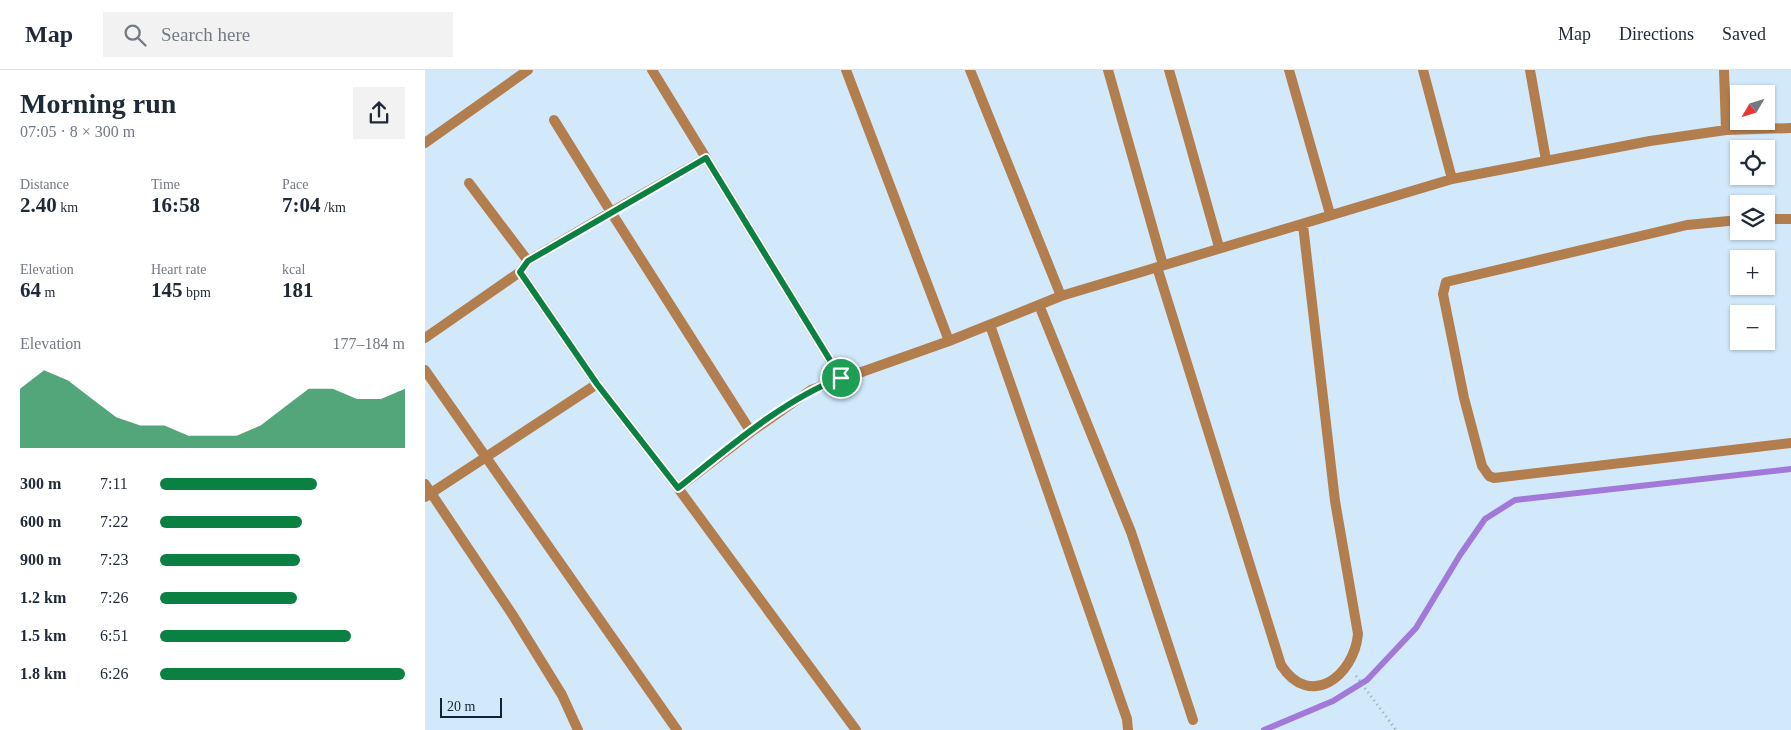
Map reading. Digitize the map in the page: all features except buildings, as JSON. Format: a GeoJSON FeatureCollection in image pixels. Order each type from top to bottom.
{"type":"FeatureCollection","features":[{"type":"Feature","properties":{"kind":"street"},"geometry":{"type":"LineString","coordinates":[[425,143],[528,70]]}},
{"type":"Feature","properties":{"kind":"street"},"geometry":{"type":"LineString","coordinates":[[652,70],[841,378]]}},
{"type":"Feature","properties":{"kind":"street"},"geometry":{"type":"LineString","coordinates":[[846,70],[949,341]]}},
{"type":"Feature","properties":{"kind":"street"},"geometry":{"type":"LineString","coordinates":[[971,70],[1061,296]]}},
{"type":"Feature","properties":{"kind":"street"},"geometry":{"type":"LineString","coordinates":[[1108,70],[1160,266],[1281,665],[1291,678],[1306,687],[1321,686],[1331,681],[1347,666],[1357,644],[1358,634],[1335,501],[1303,225]]}},
{"type":"Feature","properties":{"kind":"street"},"geometry":{"type":"LineString","coordinates":[[1169,70],[1219,247]]}},
{"type":"Feature","properties":{"kind":"street"},"geometry":{"type":"LineString","coordinates":[[1289,70],[1330,214]]}},
{"type":"Feature","properties":{"kind":"street"},"geometry":{"type":"LineString","coordinates":[[1423,70],[1451,179]]}},
{"type":"Feature","properties":{"kind":"street"},"geometry":{"type":"LineString","coordinates":[[1530,70],[1546,160]]}},
{"type":"Feature","properties":{"kind":"street"},"geometry":{"type":"LineString","coordinates":[[1724,70],[1726,130]]}},
{"type":"Feature","properties":{"kind":"street"},"geometry":{"type":"LineString","coordinates":[[554,120],[751,432]]}},
{"type":"Feature","properties":{"kind":"street"},"geometry":{"type":"LineString","coordinates":[[678,488],[751,432],[811,390],[949,341],[1061,296],[1219,247],[1303,225],[1330,214],[1451,179],[1650,141],[1726,130],[1791,128]]}},
{"type":"Feature","properties":{"kind":"street"},"geometry":{"type":"LineString","coordinates":[[425,338],[520,272],[528,261],[706,158]]}},
{"type":"Feature","properties":{"kind":"street"},"geometry":{"type":"LineString","coordinates":[[469,183],[528,261]]}},
{"type":"Feature","properties":{"kind":"street"},"geometry":{"type":"LineString","coordinates":[[1775,219],[1791,219]]}},
{"type":"Feature","properties":{"kind":"street"},"geometry":{"type":"LineString","coordinates":[[1730,221],[1687,225],[1446,282],[1443,294],[1464,398],[1482,466],[1489,476],[1494,478],[1791,443]]}},
{"type":"Feature","properties":{"kind":"street"},"geometry":{"type":"LineString","coordinates":[[520,272],[597,384],[678,488],[856,730]]}},
{"type":"Feature","properties":{"kind":"street"},"geometry":{"type":"LineString","coordinates":[[1039,305],[1131,532],[1193,720]]}},
{"type":"Feature","properties":{"kind":"street"},"geometry":{"type":"LineString","coordinates":[[990,325],[1091,609],[1127,718],[1128,730]]}},
{"type":"Feature","properties":{"kind":"street"},"geometry":{"type":"LineString","coordinates":[[425,370],[677,730]]}},
{"type":"Feature","properties":{"kind":"street"},"geometry":{"type":"LineString","coordinates":[[578,730],[561,695],[512,614],[427,491],[486,457],[597,384]]}},
{"type":"Feature","properties":{"kind":"path"},"geometry":{"type":"LineString","coordinates":[[1355,675],[1396,730]]}},
{"type":"Feature","properties":{"kind":"waterway"},"geometry":{"type":"LineString","coordinates":[[1264,730],[1333,701],[1367,680],[1416,628],[1460,555],[1485,519],[1515,500],[1791,469]]}},
{"type":"Feature","properties":{"kind":"route"},"geometry":{"type":"LineString","coordinates":[[706,158],[841,378],[811,390],[751,432],[678,488],[597,384],[520,272],[528,261],[706,158]]}}]}
